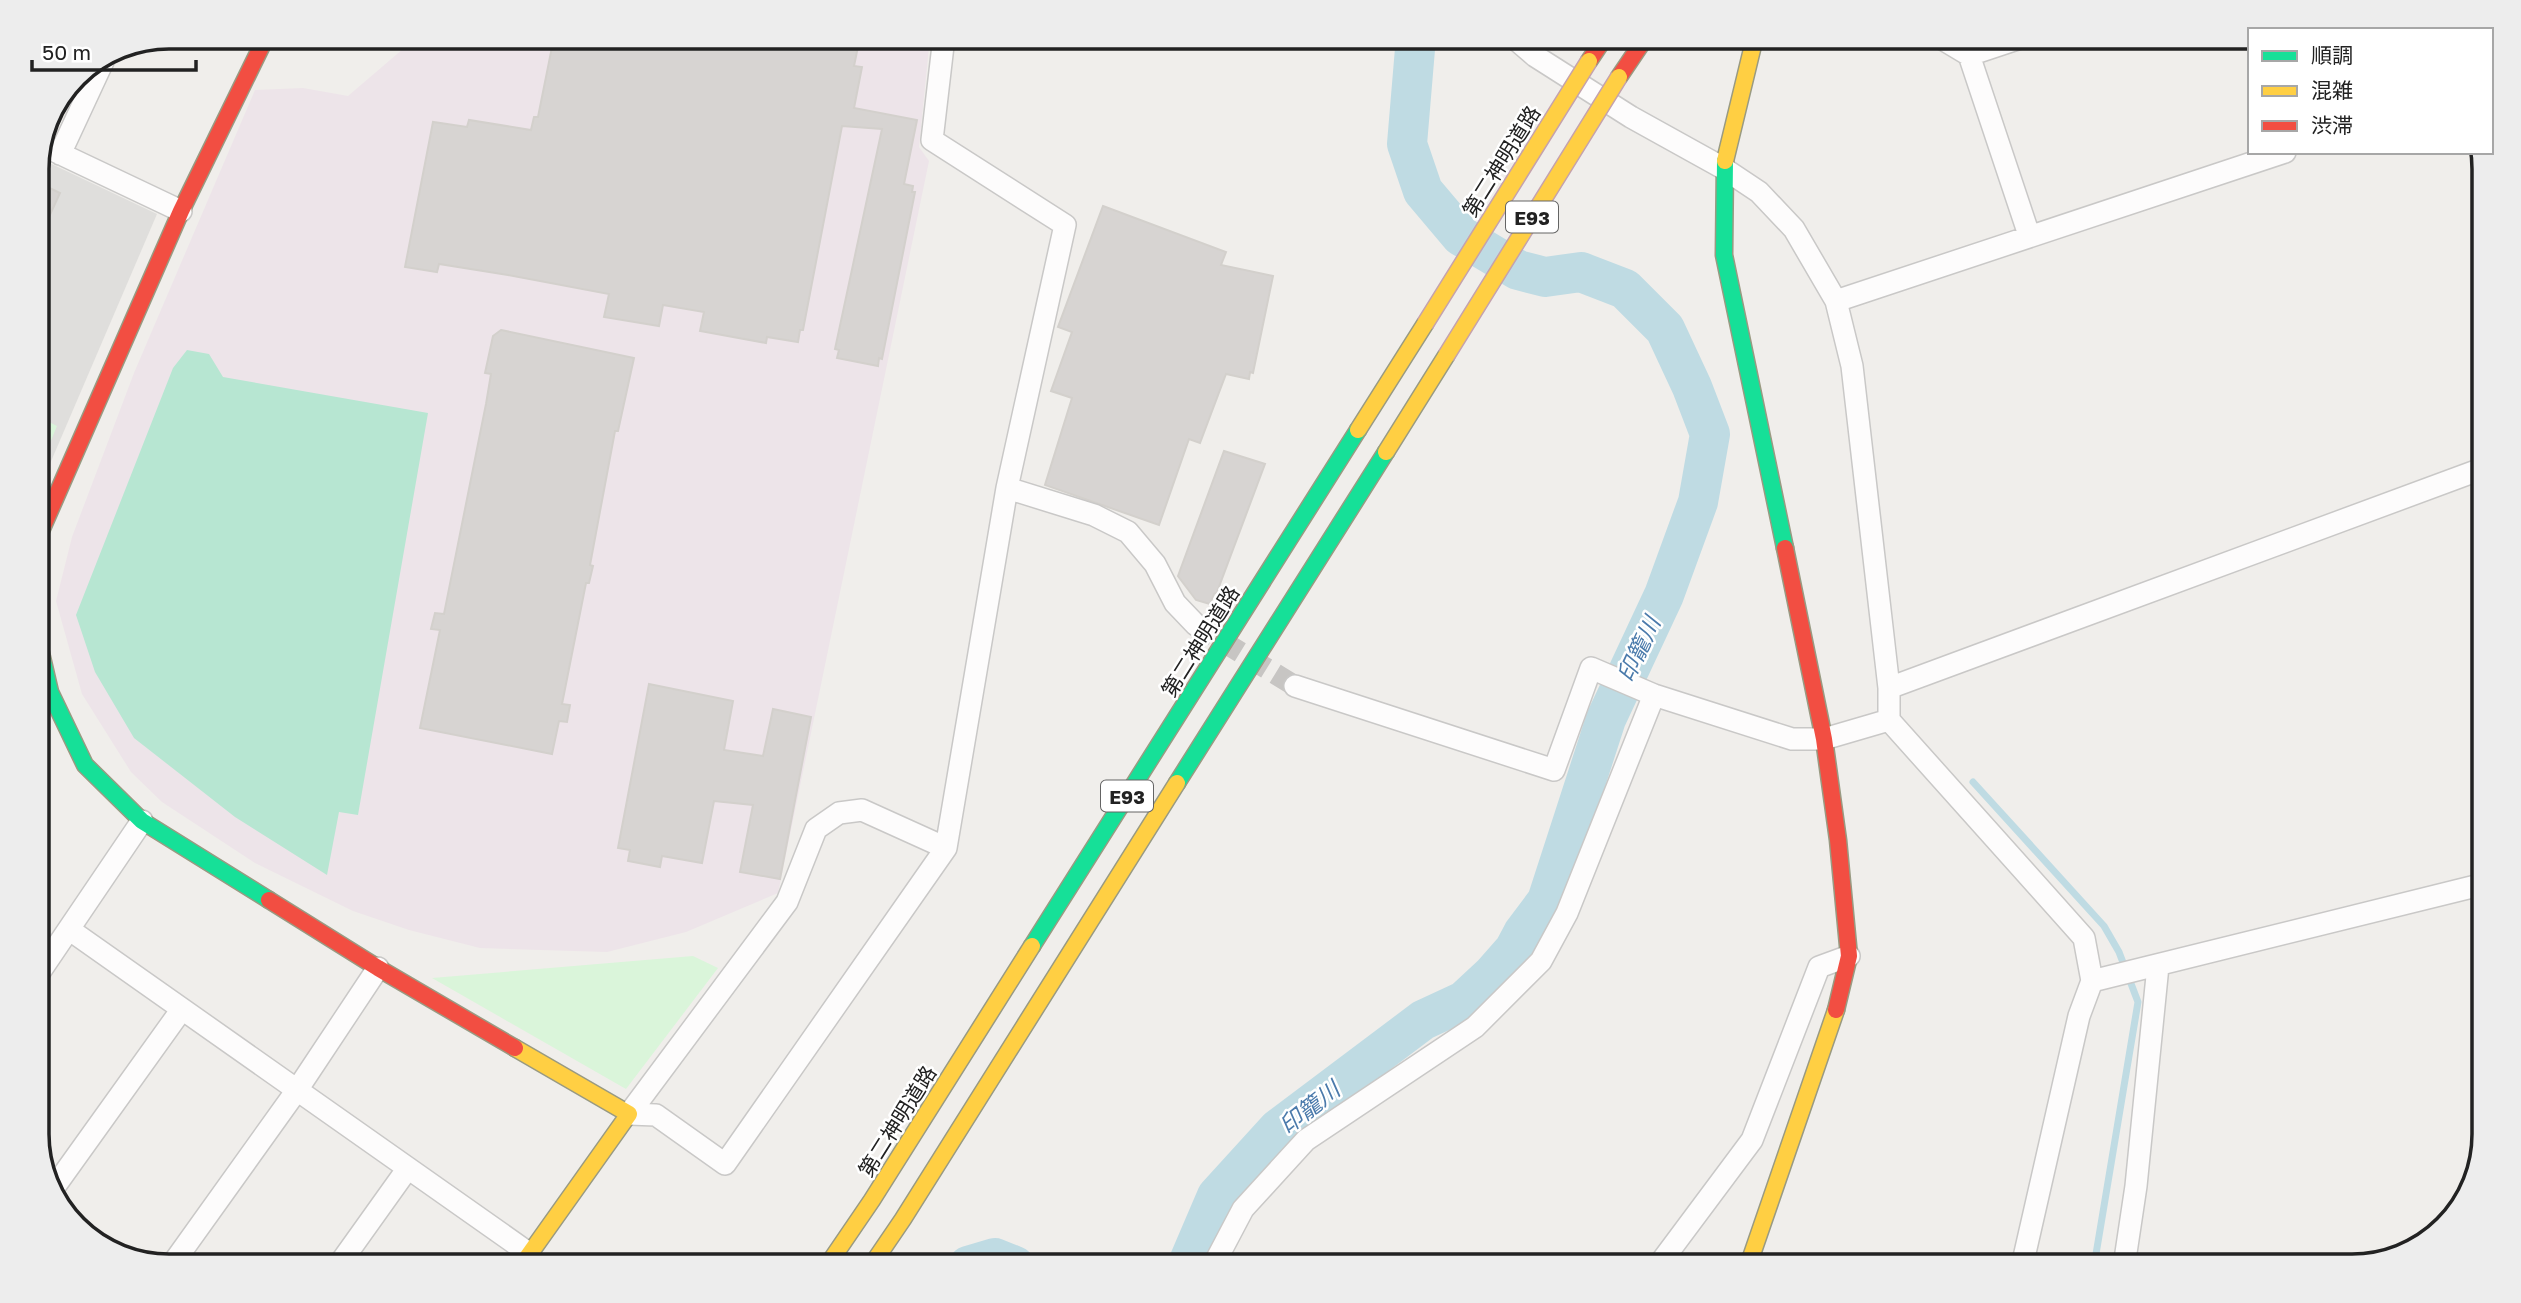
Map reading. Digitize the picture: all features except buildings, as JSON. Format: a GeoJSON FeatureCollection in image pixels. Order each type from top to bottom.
{"type":"FeatureCollection","features":[{"type":"Feature","properties":{"kind":"main road"},"geometry":{"type":"LineString","coordinates":[[49,513],[181,211],[260,49]]}},
{"type":"Feature","properties":{"kind":"main road","name":"第二神明道路"},"geometry":{"type":"LineString","coordinates":[[835,1254],[879,1189],[1597,49]]}},
{"type":"Feature","properties":{"kind":"main road","name":"E93"},"geometry":{"type":"LineString","coordinates":[[879,1254],[1638,49]]}},
{"type":"Feature","properties":{"kind":"main road"},"geometry":{"type":"LineString","coordinates":[[1752,49],[1723,168],[1724,255],[1824,739],[1838,840],[1849,956],[1833,1025],[1752,1254]]}},
{"type":"Feature","properties":{"kind":"main road"},"geometry":{"type":"LineString","coordinates":[[49,688],[85,765],[142,821],[378,968],[629,1114],[530,1254]]}},
{"type":"Feature","properties":{"kind":"street"},"geometry":{"type":"LineString","coordinates":[[629,1114],[656,1115],[725,1164],[946,848],[1007,488],[1065,225],[932,140],[943,49]]}},
{"type":"Feature","properties":{"kind":"street"},"geometry":{"type":"LineString","coordinates":[[1527,49],[1631,117],[1723,168],[1759,192],[1794,229],[1836,301],[1852,366],[1889,688],[1889,720],[2084,938],[2092,981],[2080,1016],[2025,1254]]}},
{"type":"Feature","properties":{"kind":"street"},"geometry":{"type":"LineString","coordinates":[[1959,49],[1969,55],[2029,235]]}},
{"type":"Feature","properties":{"kind":"street"},"geometry":{"type":"LineString","coordinates":[[1969,55],[1987,49]]}},
{"type":"Feature","properties":{"kind":"street"},"geometry":{"type":"LineString","coordinates":[[94,76],[52,150],[181,211]]}},
{"type":"Feature","properties":{"kind":"street"},"geometry":{"type":"LineString","coordinates":[[1836,301],[2279,154]]}},
{"type":"Feature","properties":{"kind":"street"},"geometry":{"type":"LineString","coordinates":[[1889,688],[2472,472]]}},
{"type":"Feature","properties":{"kind":"street"},"geometry":{"type":"LineString","coordinates":[[1007,488],[1094,515],[1128,532],[1155,564],[1175,603],[1196,625]]}},
{"type":"Feature","properties":{"kind":"street"},"geometry":{"type":"LineString","coordinates":[[1295,686],[1554,770],[1591,668],[1654,695],[1792,739],[1824,739],[1889,720]]}},
{"type":"Feature","properties":{"kind":"street"},"geometry":{"type":"LineString","coordinates":[[1219,1254],[1243,1209],[1306,1140],[1475,1027],[1541,961],[1567,913],[1654,695]]}},
{"type":"Feature","properties":{"kind":"street"},"geometry":{"type":"LineString","coordinates":[[629,1114],[787,902],[816,829],[839,813],[862,810],[946,848]]}},
{"type":"Feature","properties":{"kind":"street"},"geometry":{"type":"LineString","coordinates":[[49,959],[142,821]]}},
{"type":"Feature","properties":{"kind":"street"},"geometry":{"type":"LineString","coordinates":[[2092,981],[2472,887]]}},
{"type":"Feature","properties":{"kind":"street"},"geometry":{"type":"LineString","coordinates":[[70,930],[408,1168],[518,1254]]}},
{"type":"Feature","properties":{"kind":"street"},"geometry":{"type":"LineString","coordinates":[[1667,1254],[1752,1140],[1819,967],[1849,956]]}},
{"type":"Feature","properties":{"kind":"street"},"geometry":{"type":"LineString","coordinates":[[2126,1254],[2136,1186],[2158,966]]}},
{"type":"Feature","properties":{"kind":"street"},"geometry":{"type":"LineString","coordinates":[[180,1254],[297,1090],[378,968]]}},
{"type":"Feature","properties":{"kind":"street"},"geometry":{"type":"LineString","coordinates":[[59,1181],[182,1009]]}},
{"type":"Feature","properties":{"kind":"street"},"geometry":{"type":"LineString","coordinates":[[347,1254],[408,1168]]}},
{"type":"Feature","properties":{"kind":"shaded area"},"geometry":{"type":"Polygon","coordinates":[[[403,49],[929,49],[919,147],[929,161],[778,893],[686,932],[607,952],[480,948],[409,930],[353,911],[255,863],[162,802],[131,772],[82,694],[56,601],[72,537],[134,373],[255,90],[303,88],[348,96],[403,49]]]}},
{"type":"Feature","properties":{"kind":"shaded area"},"geometry":{"type":"Polygon","coordinates":[[[49,163],[157,214],[49,466],[49,163]]]}},
{"type":"Feature","properties":{"kind":"green space"},"geometry":{"type":"Polygon","coordinates":[[[187,350],[209,354],[223,377],[428,413],[358,815],[339,812],[327,875],[235,817],[134,738],[95,672],[76,615],[173,368],[187,350]]]}},
{"type":"Feature","properties":{"kind":"green space"},"geometry":{"type":"Polygon","coordinates":[[[49,422],[57,426],[49,445],[49,422]]]}},
{"type":"Feature","properties":{"kind":"green space"},"geometry":{"type":"Polygon","coordinates":[[[693,956],[718,968],[626,1089],[432,978],[693,956]]]}},
{"type":"Feature","properties":{"kind":"waterway","name":"印籠川"},"geometry":{"type":"LineString","coordinates":[[1192,1254],[1217,1196],[1278,1129],[1423,1020],[1464,1001],[1514,950],[1547,901],[1606,719],[1664,595],[1698,502],[1710,434],[1665,329],[1625,289],[1581,272],[1545,277],[1518,270],[1461,236],[1423,191],[1407,144],[1415,49]]}},
{"type":"Feature","properties":{"kind":"waterway"},"geometry":{"type":"LineString","coordinates":[[1973,782],[2104,926],[2119,952],[2138,1002],[2096,1254]]}},
{"type":"Feature","properties":{"kind":"tunnel"},"geometry":{"type":"LineString","coordinates":[[1196,625],[1295,686]]}},
{"type":"Feature","properties":{"kind":"traffic: fast"},"geometry":{"type":"LineString","coordinates":[[1725,161],[1724,255],[1785,548]]}},
{"type":"Feature","properties":{"kind":"traffic: fast"},"geometry":{"type":"LineString","coordinates":[[1032,946],[1358,430]]}},
{"type":"Feature","properties":{"kind":"traffic: fast"},"geometry":{"type":"LineString","coordinates":[[1177,783],[1386,452]]}},
{"type":"Feature","properties":{"kind":"traffic: fast"},"geometry":{"type":"LineString","coordinates":[[49,688],[85,765],[142,821],[269,900]]}},
{"type":"Feature","properties":{"kind":"traffic: slow"},"geometry":{"type":"LineString","coordinates":[[1725,161],[1752,49]]}},
{"type":"Feature","properties":{"kind":"traffic: slow"},"geometry":{"type":"LineString","coordinates":[[1425,324],[1589,61]]}},
{"type":"Feature","properties":{"kind":"traffic: slow"},"geometry":{"type":"LineString","coordinates":[[1446,356],[1619,77]]}},
{"type":"Feature","properties":{"kind":"traffic: slow"},"geometry":{"type":"LineString","coordinates":[[1358,430],[1425,324]]}},
{"type":"Feature","properties":{"kind":"traffic: slow"},"geometry":{"type":"LineString","coordinates":[[1386,452],[1446,356]]}},
{"type":"Feature","properties":{"kind":"traffic: slow"},"geometry":{"type":"LineString","coordinates":[[879,1254],[1177,783]]}},
{"type":"Feature","properties":{"kind":"traffic: slow"},"geometry":{"type":"LineString","coordinates":[[835,1254],[1032,946]]}},
{"type":"Feature","properties":{"kind":"traffic: slow"},"geometry":{"type":"LineString","coordinates":[[1752,1254],[1836,1010]]}},
{"type":"Feature","properties":{"kind":"traffic: slow"},"geometry":{"type":"LineString","coordinates":[[515,1048],[629,1114],[530,1254]]}},
{"type":"Feature","properties":{"kind":"traffic: jam"},"geometry":{"type":"LineString","coordinates":[[49,513],[181,211],[260,49]]}},
{"type":"Feature","properties":{"kind":"traffic: jam"},"geometry":{"type":"LineString","coordinates":[[1589,61],[1597,49]]}},
{"type":"Feature","properties":{"kind":"traffic: jam"},"geometry":{"type":"LineString","coordinates":[[1619,77],[1638,49]]}},
{"type":"Feature","properties":{"kind":"traffic: jam"},"geometry":{"type":"LineString","coordinates":[[1785,548],[1824,739],[1838,840],[1849,956],[1836,1010]]}},
{"type":"Feature","properties":{"kind":"traffic: jam"},"geometry":{"type":"LineString","coordinates":[[269,900],[515,1048]]}}]}
